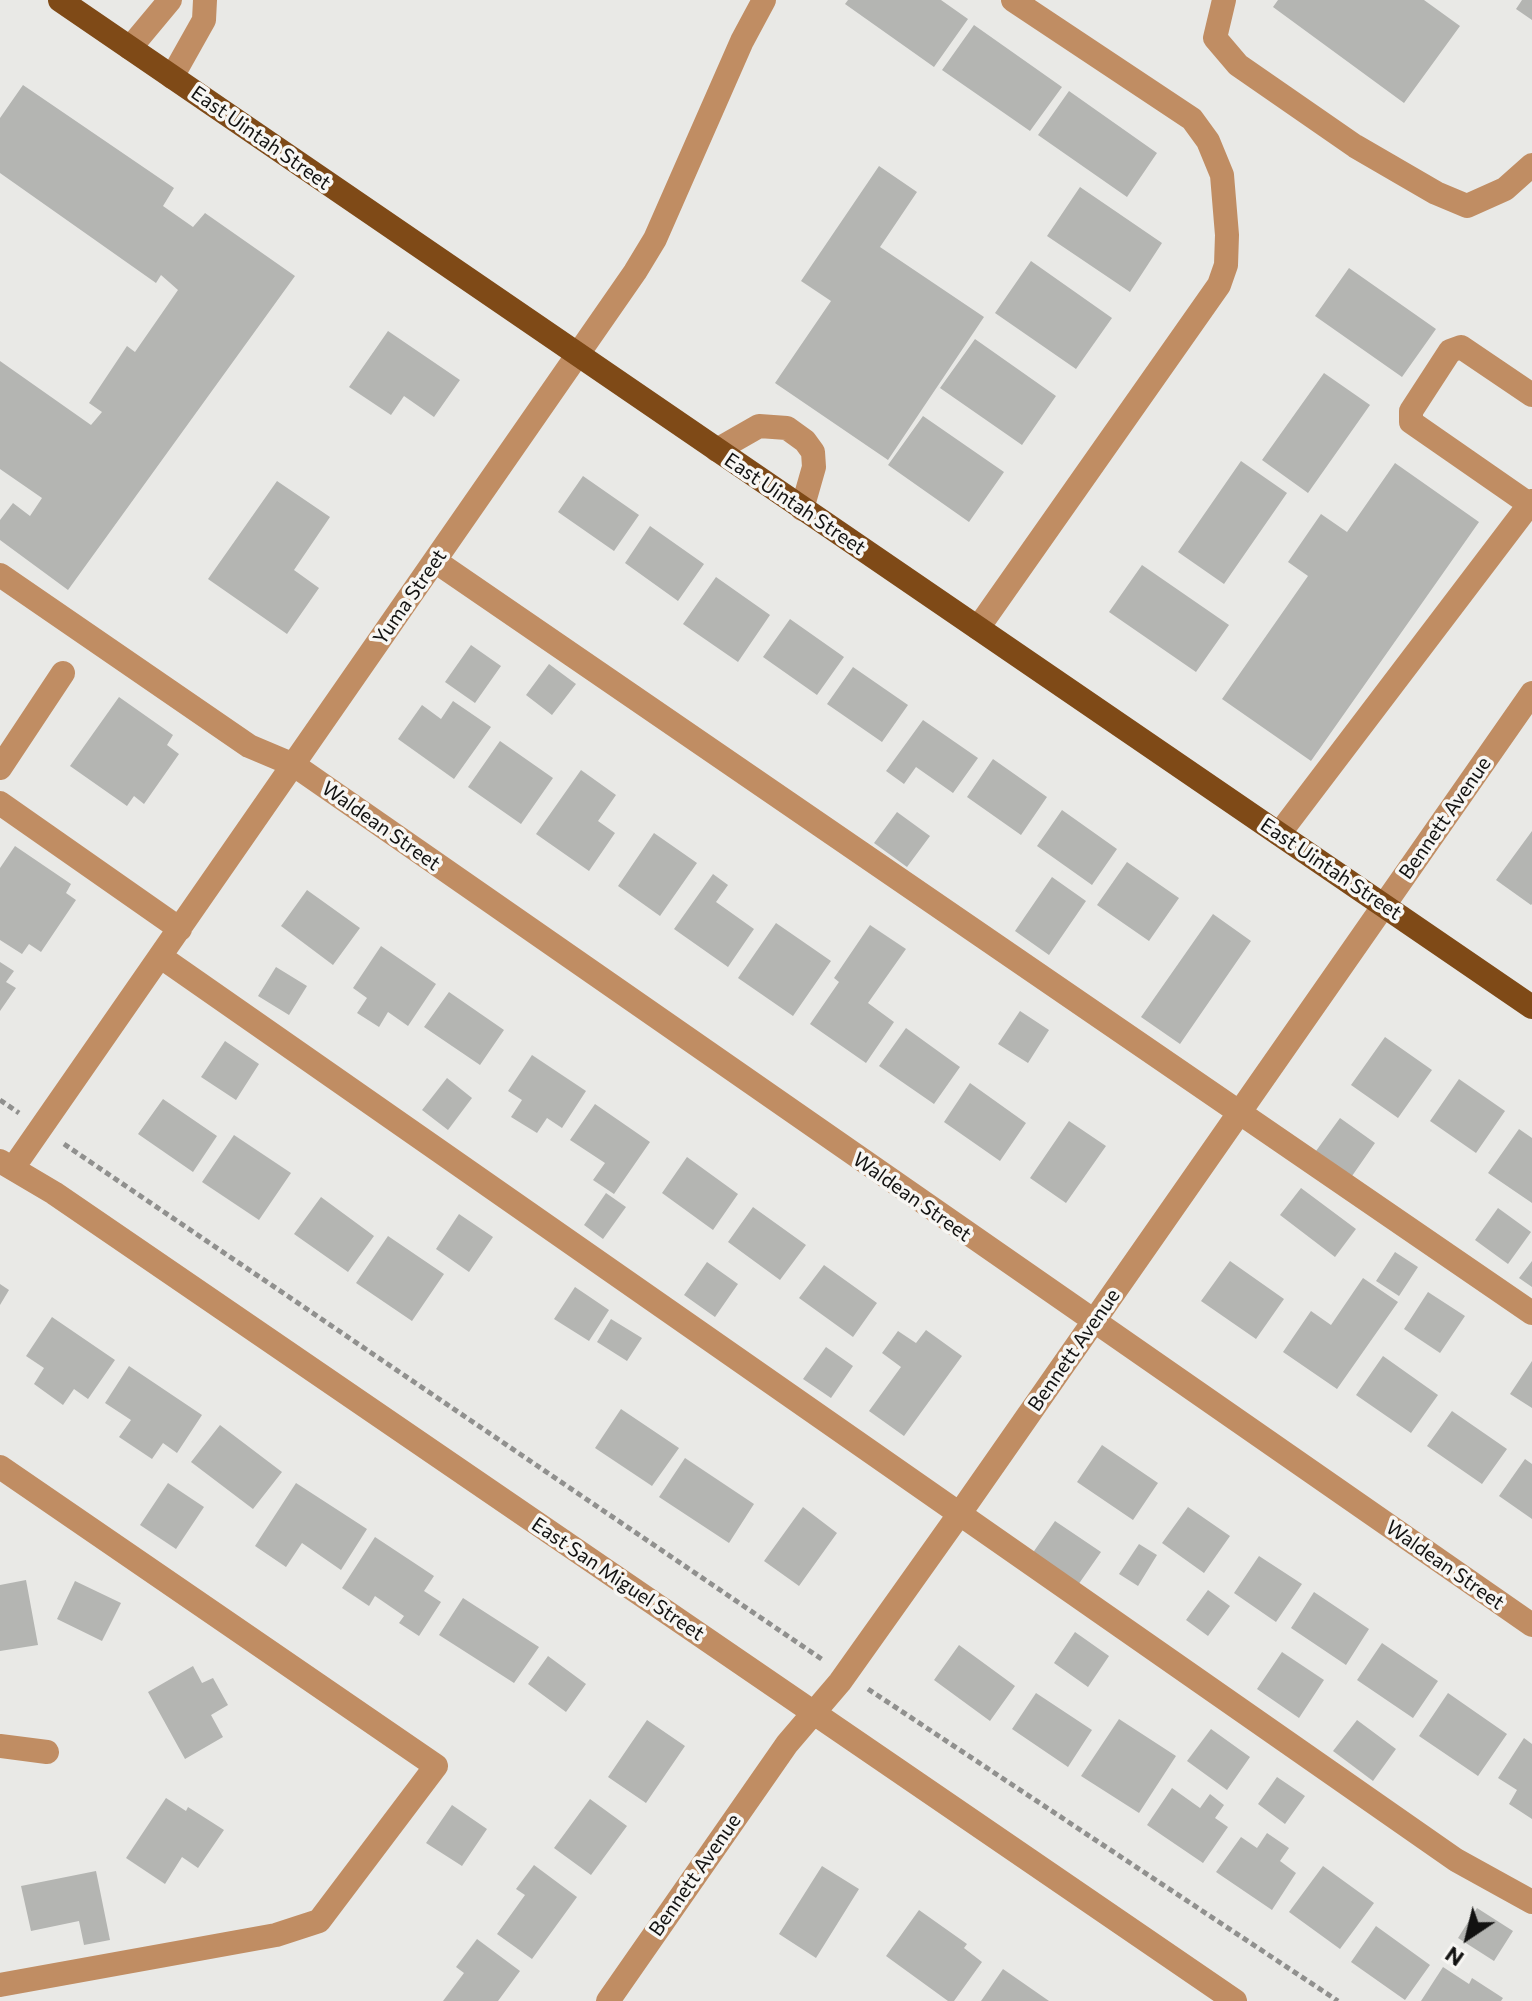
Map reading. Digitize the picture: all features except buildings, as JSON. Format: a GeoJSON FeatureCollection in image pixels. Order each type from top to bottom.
{"type":"FeatureCollection","features":[{"type":"Feature","properties":{"kind":"main road","name":"East Uintah Street"},"geometry":{"type":"LineString","coordinates":[[60,0],[1532,1007]]}},
{"type":"Feature","properties":{"kind":"street"},"geometry":{"type":"LineString","coordinates":[[130,48],[170,0]]}},
{"type":"Feature","properties":{"kind":"street"},"geometry":{"type":"LineString","coordinates":[[172,77],[204,20],[205,0]]}},
{"type":"Feature","properties":{"kind":"street","name":"Yuma Street"},"geometry":{"type":"LineString","coordinates":[[6,1165],[41,1128],[161,957],[655,239],[742,41],[764,0]]}},
{"type":"Feature","properties":{"kind":"street"},"geometry":{"type":"LineString","coordinates":[[978,628],[1219,285],[1227,250],[1222,175],[1208,141],[1192,119],[1013,0]]}},
{"type":"Feature","properties":{"kind":"street"},"geometry":{"type":"LineString","coordinates":[[1224,0],[1215,38],[1238,65],[1355,146],[1436,193],[1467,206],[1505,189],[1532,165]]}},
{"type":"Feature","properties":{"kind":"street"},"geometry":{"type":"LineString","coordinates":[[1279,834],[1531,504],[1411,422],[1411,411],[1450,351],[1461,347],[1532,395]]}},
{"type":"Feature","properties":{"kind":"street"},"geometry":{"type":"LineString","coordinates":[[717,450],[759,426],[787,428],[805,441],[813,452],[814,467],[802,509]]}},
{"type":"Feature","properties":{"kind":"street"},"geometry":{"type":"LineString","coordinates":[[435,561],[1532,1313]]}},
{"type":"Feature","properties":{"kind":"street","name":"Waldean Street"},"geometry":{"type":"LineString","coordinates":[[0,575],[249,746],[294,765],[1093,1323],[1532,1625]]}},
{"type":"Feature","properties":{"kind":"street"},"geometry":{"type":"LineString","coordinates":[[0,768],[63,673]]}},
{"type":"Feature","properties":{"kind":"street","name":"Bennett Avenue"},"geometry":{"type":"LineString","coordinates":[[608,2001],[787,1744],[845,1675],[958,1516],[1532,693]]}},
{"type":"Feature","properties":{"kind":"street"},"geometry":{"type":"LineString","coordinates":[[0,803],[180,929]]}},
{"type":"Feature","properties":{"kind":"street"},"geometry":{"type":"LineString","coordinates":[[161,957],[958,1516],[1456,1860],[1532,1902]]}},
{"type":"Feature","properties":{"kind":"street","name":"East San Miguel Street"},"geometry":{"type":"LineString","coordinates":[[6,1165],[1235,2001]]}},
{"type":"Feature","properties":{"kind":"street"},"geometry":{"type":"LineString","coordinates":[[0,1467],[436,1766],[319,1921],[276,1935],[0,1985]]}},
{"type":"Feature","properties":{"kind":"street"},"geometry":{"type":"LineString","coordinates":[[0,1746],[47,1752]]}},
{"type":"Feature","properties":{"kind":"path"},"geometry":{"type":"LineString","coordinates":[[0,1100],[845,1675],[1338,2001]]}}]}
